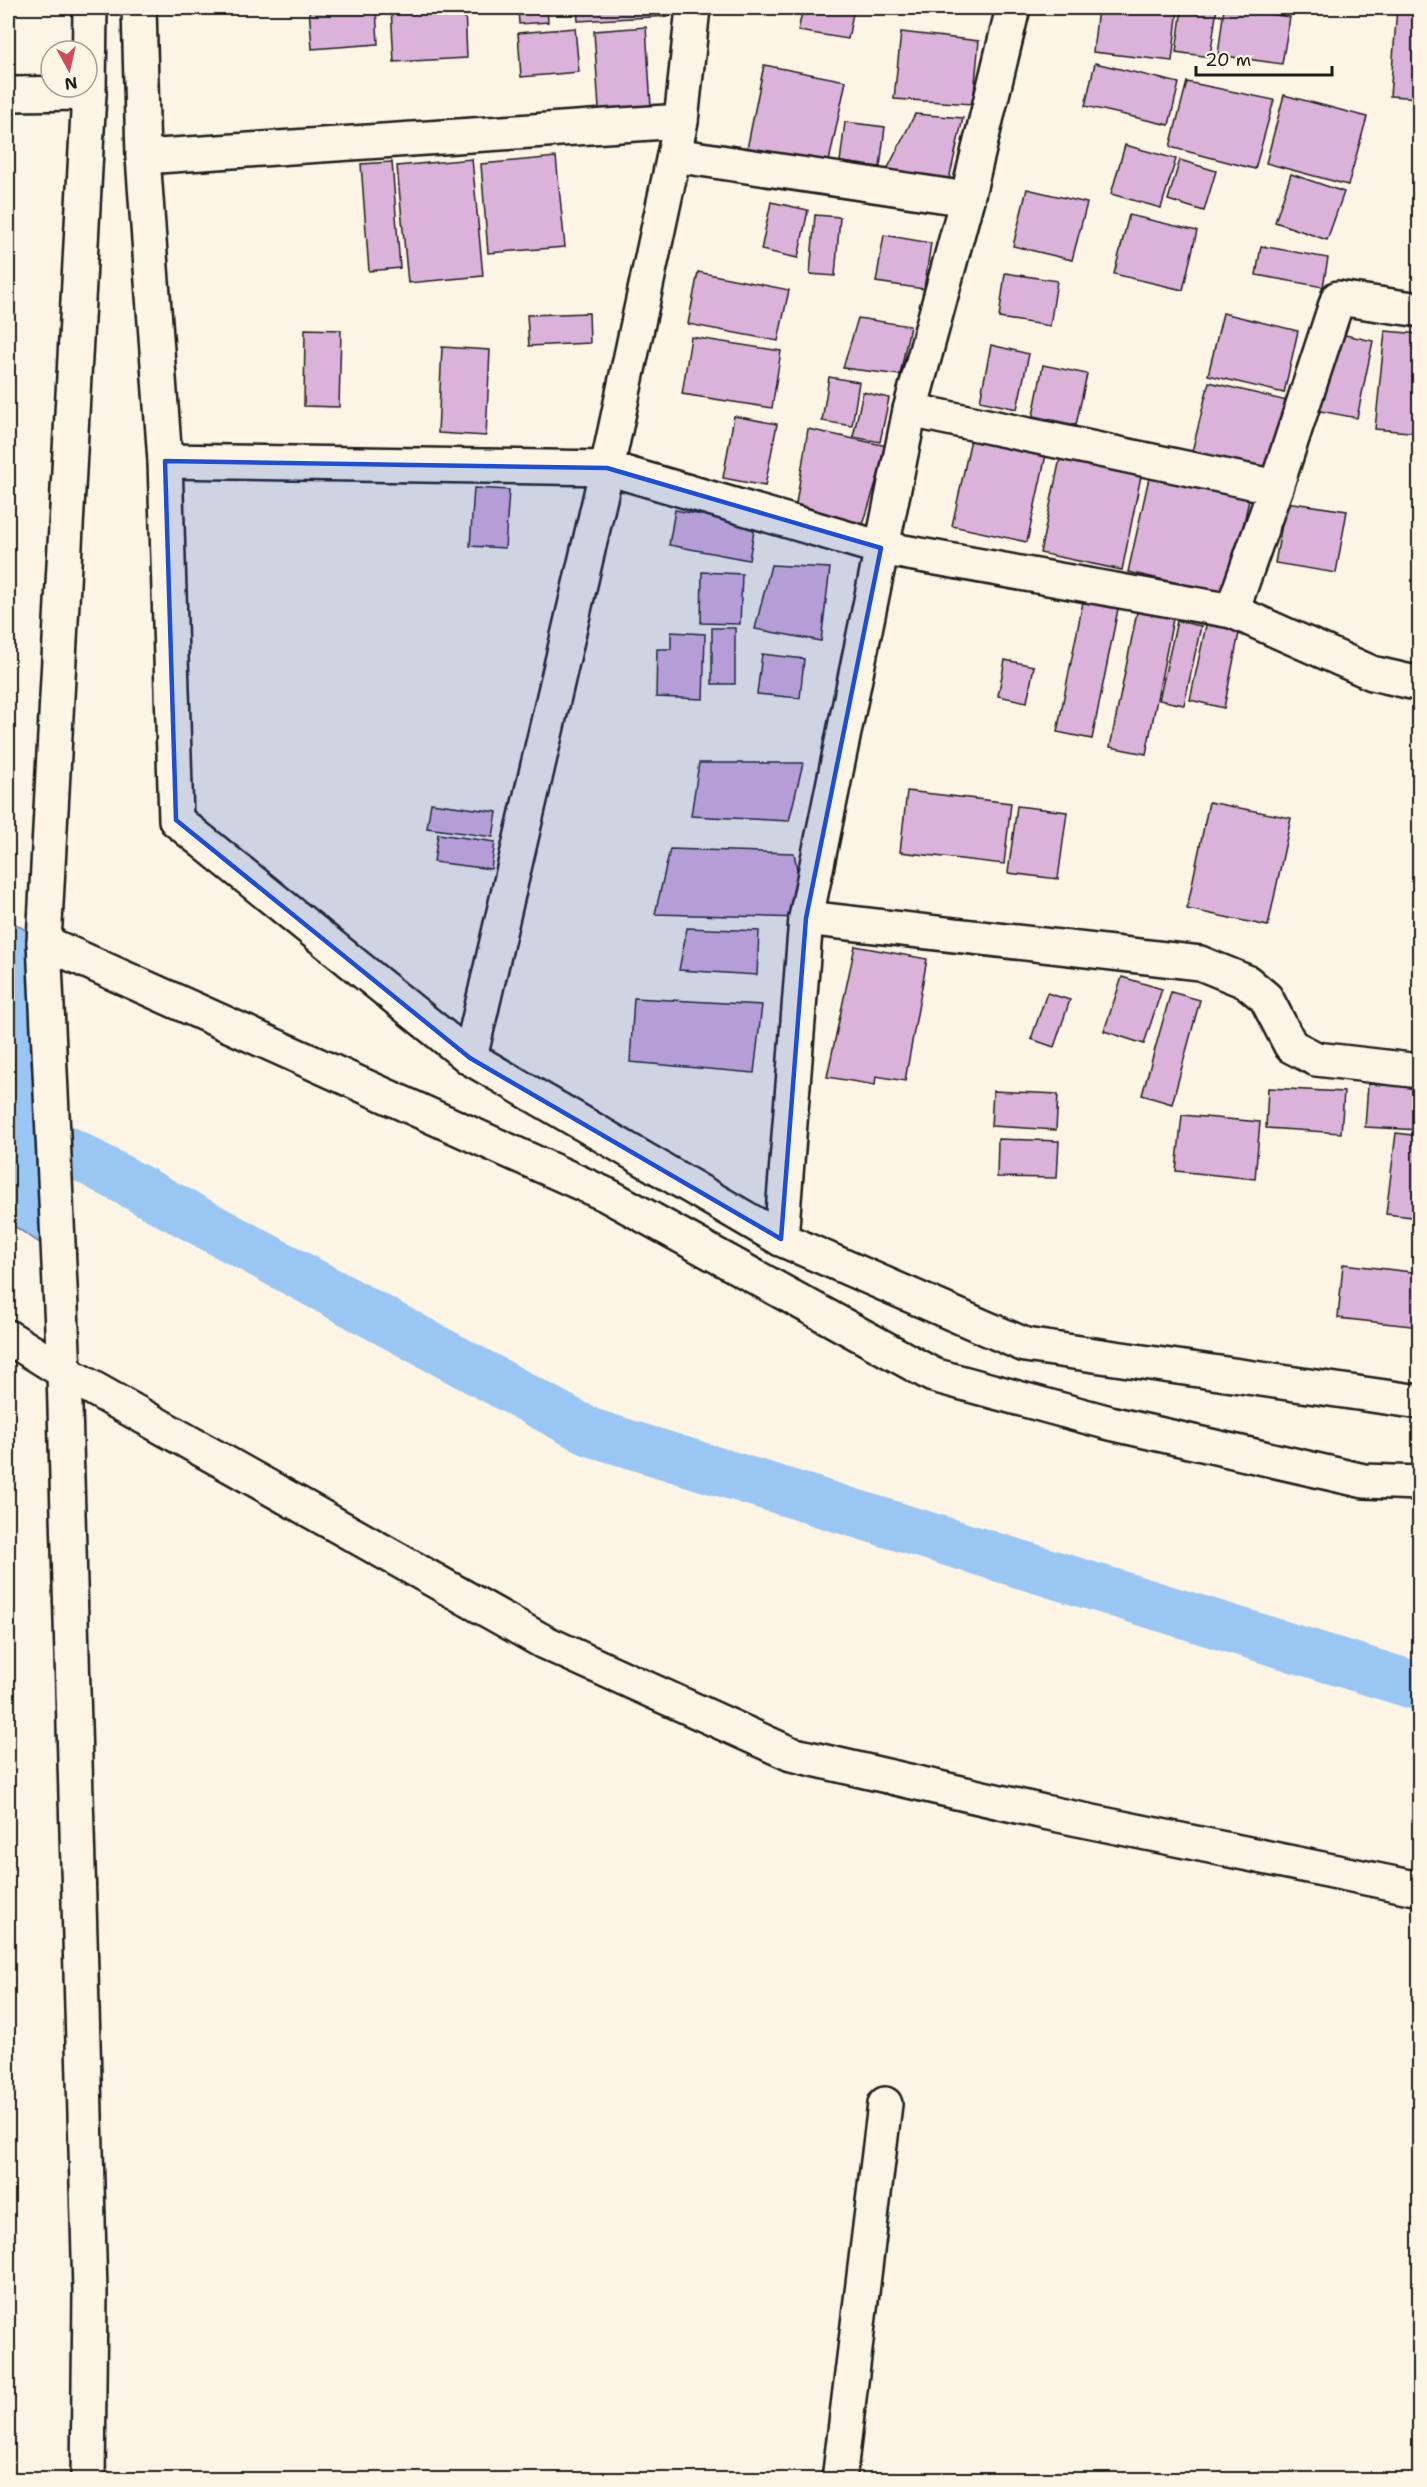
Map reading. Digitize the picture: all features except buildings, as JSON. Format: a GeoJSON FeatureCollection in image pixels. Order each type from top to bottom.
{"type":"FeatureCollection","features":[{"type":"Feature","properties":{"kind":"street"},"geometry":{"type":"LineString","coordinates":[[90,8],[90,39]]}},
{"type":"Feature","properties":{"kind":"street"},"geometry":{"type":"LineString","coordinates":[[139,8],[143,157],[165,461],[176,820],[470,1058],[781,1239],[1025,1345],[1419,1402]]}},
{"type":"Feature","properties":{"kind":"street"},"geometry":{"type":"LineString","coordinates":[[470,1058],[607,468],[674,155],[681,121],[693,8]]}},
{"type":"Feature","properties":{"kind":"street"},"geometry":{"type":"LineString","coordinates":[[781,1239],[806,918],[910,410],[967,199],[1013,8]]}},
{"type":"Feature","properties":{"kind":"street"},"geometry":{"type":"LineString","coordinates":[[8,93],[39,93]]}},
{"type":"Feature","properties":{"kind":"street"},"geometry":{"type":"LineString","coordinates":[[88,2480],[90,2291],[64,1372],[44,942],[89,99]]}},
{"type":"Feature","properties":{"kind":"street"},"geometry":{"type":"LineString","coordinates":[[143,157],[681,121]]}},
{"type":"Feature","properties":{"kind":"street"},"geometry":{"type":"LineString","coordinates":[[674,155],[967,199]]}},
{"type":"Feature","properties":{"kind":"street"},"geometry":{"type":"LineString","coordinates":[[1232,611],[1276,487],[1338,298],[1419,310]]}},
{"type":"Feature","properties":{"kind":"street"},"geometry":{"type":"LineString","coordinates":[[910,410],[1276,487]]}},
{"type":"Feature","properties":{"kind":"street"},"geometry":{"type":"LineString","coordinates":[[165,461],[607,468],[881,548],[1232,611],[1372,673],[1419,684]]}},
{"type":"Feature","properties":{"kind":"street"},"geometry":{"type":"LineString","coordinates":[[806,918],[1200,963],[1247,982],[1266,998],[1291,1046],[1316,1059],[1419,1071]]}},
{"type":"Feature","properties":{"kind":"street"},"geometry":{"type":"LineString","coordinates":[[44,942],[607,1195],[933,1375],[1110,1423],[1364,1481],[1419,1483]]}},
{"type":"Feature","properties":{"kind":"street"},"geometry":{"type":"LineString","coordinates":[[8,1336],[64,1372],[544,1642],[791,1754],[1044,1812],[1419,1889]]}},
{"type":"Feature","properties":{"kind":"street"},"geometry":{"type":"LineString","coordinates":[[839,2480],[885,2104]]}},
{"type":"Feature","properties":{"kind":"highlighted area"},"geometry":{"type":"Polygon","coordinates":[[[165,461],[607,468],[881,548],[806,918],[781,1239],[470,1058],[176,820],[165,461]]]}},
{"type":"Feature","properties":{"kind":"water"},"geometry":{"type":"Polygon","coordinates":[[[8,919],[44,942],[40,1243],[8,1222],[8,919]]]}},
{"type":"Feature","properties":{"kind":"waterway"},"geometry":{"type":"LineString","coordinates":[[8,1118],[590,1432],[1420,1687]]}}]}
